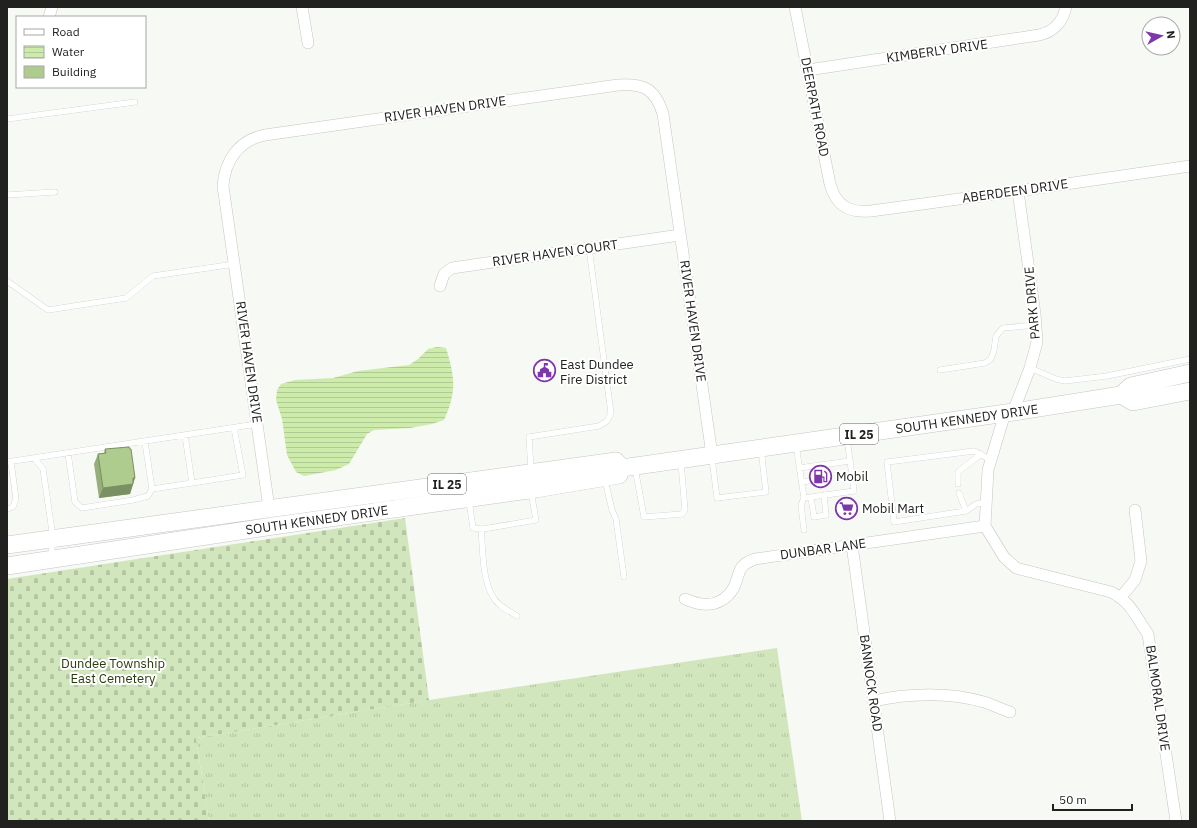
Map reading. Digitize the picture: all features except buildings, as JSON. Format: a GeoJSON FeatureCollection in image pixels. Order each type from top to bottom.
{"type":"FeatureCollection","features":[{"type":"Feature","properties":{"kind":"main road","name":"SOUTH KENNEDY DRIVE"},"geometry":{"type":"LineString","coordinates":[[7,566],[273,526],[531,490],[619,475],[628,468],[1009,413],[1121,395],[1131,386],[1190,373]]}},
{"type":"Feature","properties":{"kind":"main road","name":"SOUTH KENNEDY DRIVE"},"geometry":{"type":"LineString","coordinates":[[1121,395],[1133,402],[1190,391]]}},
{"type":"Feature","properties":{"kind":"main road","name":"SOUTH KENNEDY DRIVE"},"geometry":{"type":"LineString","coordinates":[[7,545],[616,461],[628,468]]}},
{"type":"Feature","properties":{"kind":"street"},"geometry":{"type":"LineString","coordinates":[[302,7],[308,43]]}},
{"type":"Feature","properties":{"kind":"street","name":"DEERPATH ROAD"},"geometry":{"type":"LineString","coordinates":[[795,7],[830,184],[834,194],[841,204]]}},
{"type":"Feature","properties":{"kind":"street","name":"KIMBERLY DRIVE"},"geometry":{"type":"LineString","coordinates":[[808,70],[1039,35],[1052,30],[1060,21],[1066,7]]}},
{"type":"Feature","properties":{"kind":"street","name":"RIVER HAVEN DRIVE"},"geometry":{"type":"LineString","coordinates":[[269,508],[223,186],[226,167],[233,155],[256,137],[265,135],[628,84],[637,84],[646,89],[654,96],[663,114],[712,455]]}},
{"type":"Feature","properties":{"kind":"street","name":"ABERDEEN DRIVE"},"geometry":{"type":"LineString","coordinates":[[841,204],[857,212],[871,211],[1190,166]]}},
{"type":"Feature","properties":{"kind":"street","name":"PARK DRIVE"},"geometry":{"type":"LineString","coordinates":[[1009,413],[1030,368],[1037,342],[1018,191]]}},
{"type":"Feature","properties":{"kind":"street","name":"RIVER HAVEN COURT"},"geometry":{"type":"LineString","coordinates":[[440,286],[444,274],[452,268],[680,236]]}},
{"type":"Feature","properties":{"kind":"street"},"geometry":{"type":"LineString","coordinates":[[985,526],[988,470],[1009,413]]}},
{"type":"Feature","properties":{"kind":"street"},"geometry":{"type":"LineString","coordinates":[[1121,597],[1135,580],[1141,561],[1135,510]]}},
{"type":"Feature","properties":{"kind":"street","name":"DUNBAR LANE"},"geometry":{"type":"LineString","coordinates":[[685,599],[703,604],[716,603],[725,599],[733,588],[740,568],[746,562],[755,559],[985,526]]}},
{"type":"Feature","properties":{"kind":"street","name":"BALMORAL DRIVE"},"geometry":{"type":"LineString","coordinates":[[985,526],[1004,557],[1016,568],[1111,592],[1121,597],[1131,608],[1148,634],[1176,821]]}},
{"type":"Feature","properties":{"kind":"street","name":"BANNOCK ROAD"},"geometry":{"type":"LineString","coordinates":[[852,545],[890,821]]}},
{"type":"Feature","properties":{"kind":"street"},"geometry":{"type":"LineString","coordinates":[[874,701],[888,698],[924,696],[953,697],[983,702],[1010,712]]}},
{"type":"Feature","properties":{"kind":"lane"},"geometry":{"type":"LineString","coordinates":[[7,119],[135,102]]}},
{"type":"Feature","properties":{"kind":"lane"},"geometry":{"type":"LineString","coordinates":[[7,195],[56,192]]}},
{"type":"Feature","properties":{"kind":"lane"},"geometry":{"type":"LineString","coordinates":[[531,472],[529,437],[599,426],[609,419],[611,414],[589,248]]}},
{"type":"Feature","properties":{"kind":"lane"},"geometry":{"type":"LineString","coordinates":[[7,281],[48,310],[126,298],[152,276],[234,264]]}},
{"type":"Feature","properties":{"kind":"lane"},"geometry":{"type":"LineString","coordinates":[[940,370],[985,363],[991,359],[996,336],[1003,328],[1036,325]]}},
{"type":"Feature","properties":{"kind":"lane"},"geometry":{"type":"LineString","coordinates":[[1030,368],[1056,379],[1065,381],[1107,376],[1190,359]]}},
{"type":"Feature","properties":{"kind":"lane"},"geometry":{"type":"LineString","coordinates":[[7,509],[14,507],[16,499],[9,462],[258,424]]}},
{"type":"Feature","properties":{"kind":"lane"},"geometry":{"type":"LineString","coordinates":[[152,489],[243,475],[234,428]]}},
{"type":"Feature","properties":{"kind":"lane"},"geometry":{"type":"LineString","coordinates":[[185,435],[192,483]]}},
{"type":"Feature","properties":{"kind":"lane"},"geometry":{"type":"LineString","coordinates":[[804,498],[854,491],[847,436]]}},
{"type":"Feature","properties":{"kind":"lane"},"geometry":{"type":"LineString","coordinates":[[68,453],[74,502],[82,508],[133,500],[148,496],[152,489],[145,442]]}},
{"type":"Feature","properties":{"kind":"lane"},"geometry":{"type":"LineString","coordinates":[[796,444],[804,498],[801,505],[804,530]]}},
{"type":"Feature","properties":{"kind":"lane"},"geometry":{"type":"LineString","coordinates":[[712,455],[717,498],[766,492],[761,449]]}},
{"type":"Feature","properties":{"kind":"lane"},"geometry":{"type":"LineString","coordinates":[[986,502],[976,504],[966,511],[894,522],[887,462],[974,451],[991,460]]}},
{"type":"Feature","properties":{"kind":"lane"},"geometry":{"type":"LineString","coordinates":[[958,484],[958,472],[981,454]]}},
{"type":"Feature","properties":{"kind":"lane"},"geometry":{"type":"LineString","coordinates":[[35,459],[43,469],[53,538],[51,559]]}},
{"type":"Feature","properties":{"kind":"lane"},"geometry":{"type":"LineString","coordinates":[[628,468],[644,517],[682,514],[685,510],[681,460]]}},
{"type":"Feature","properties":{"kind":"lane"},"geometry":{"type":"LineString","coordinates":[[799,468],[850,461]]}},
{"type":"Feature","properties":{"kind":"lane"},"geometry":{"type":"LineString","coordinates":[[838,477],[852,475]]}},
{"type":"Feature","properties":{"kind":"lane"},"geometry":{"type":"LineString","coordinates":[[605,477],[612,510],[616,520],[624,577]]}},
{"type":"Feature","properties":{"kind":"lane"},"geometry":{"type":"LineString","coordinates":[[801,482],[816,480]]}},
{"type":"Feature","properties":{"kind":"lane"},"geometry":{"type":"LineString","coordinates":[[469,498],[473,528],[481,529],[536,520],[531,490]]}},
{"type":"Feature","properties":{"kind":"lane"},"geometry":{"type":"LineString","coordinates":[[959,493],[966,511]]}},
{"type":"Feature","properties":{"kind":"lane"},"geometry":{"type":"LineString","coordinates":[[811,497],[814,517],[826,515],[824,495]]}},
{"type":"Feature","properties":{"kind":"lane"},"geometry":{"type":"LineString","coordinates":[[481,529],[485,577],[493,597],[500,606],[517,616]]}},
{"type":"Feature","properties":{"kind":"green space","name":"Dundee Township East Cemetery"},"geometry":{"type":"Polygon","coordinates":[[[405,518],[429,700],[196,738],[209,821],[7,821],[7,579],[405,518]]]}},
{"type":"Feature","properties":{"kind":"green space"},"geometry":{"type":"Polygon","coordinates":[[[777,648],[802,821],[209,821],[196,738],[429,700],[777,648]]]}},
{"type":"Feature","properties":{"kind":"water"},"geometry":{"type":"Polygon","coordinates":[[[437,347],[446,348],[453,376],[453,393],[444,420],[410,428],[374,430],[367,434],[349,464],[336,470],[304,476],[296,472],[287,455],[282,419],[276,400],[277,390],[281,384],[295,380],[333,378],[358,371],[409,365],[418,359],[428,349],[437,347]]]}},
{"type":"Feature","properties":{"kind":"place","name":"East Dundee Fire District"},"geometry":{"type":"Point","coordinates":[544,371]}},
{"type":"Feature","properties":{"kind":"place","name":"Mobil"},"geometry":{"type":"Point","coordinates":[821,476]}},
{"type":"Feature","properties":{"kind":"place","name":"Mobil Mart"},"geometry":{"type":"Point","coordinates":[846,508]}}]}
